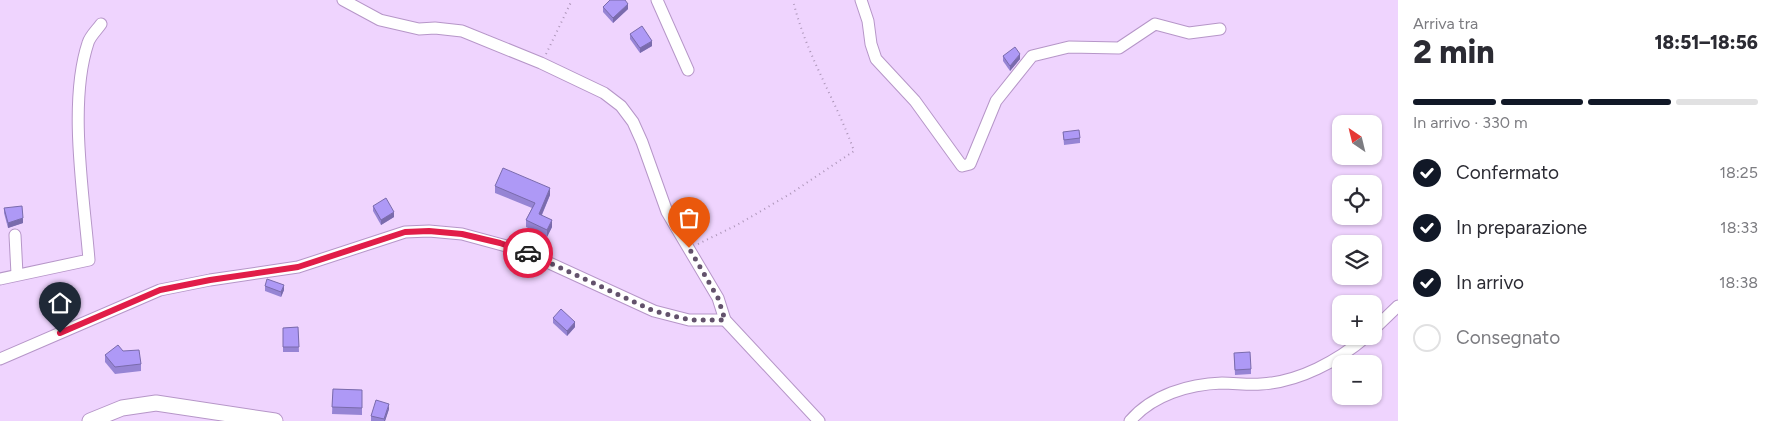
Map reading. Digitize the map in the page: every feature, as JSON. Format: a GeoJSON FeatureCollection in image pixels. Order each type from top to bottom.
{"type":"FeatureCollection","features":[{"type":"Feature","properties":{"kind":"main road"},"geometry":{"type":"LineString","coordinates":[[90,421],[122,408],[156,403],[275,421]]}},
{"type":"Feature","properties":{"kind":"street"},"geometry":{"type":"LineString","coordinates":[[343,0],[380,20],[418,29],[435,28],[462,31],[541,63],[604,93],[621,106],[633,122],[639,135],[667,212],[718,298],[725,320],[819,421]]}},
{"type":"Feature","properties":{"kind":"street"},"geometry":{"type":"LineString","coordinates":[[658,0],[688,70]]}},
{"type":"Feature","properties":{"kind":"street"},"geometry":{"type":"LineString","coordinates":[[860,0],[868,22],[870,44],[876,59],[915,101],[962,166],[970,164],[996,101],[1032,56],[1069,47],[1119,48],[1155,24],[1189,32],[1220,29]]}},
{"type":"Feature","properties":{"kind":"street"},"geometry":{"type":"LineString","coordinates":[[0,279],[89,260],[79,130],[80,98],[82,66],[89,41],[101,24]]}},
{"type":"Feature","properties":{"kind":"street"},"geometry":{"type":"LineString","coordinates":[[2,354],[160,290],[210,280],[298,267],[405,232],[429,231],[462,234],[500,243],[521,250],[654,311],[690,320],[725,320]]}},
{"type":"Feature","properties":{"kind":"street"},"geometry":{"type":"LineString","coordinates":[[15,235],[17,274]]}},
{"type":"Feature","properties":{"kind":"street"},"geometry":{"type":"LineString","coordinates":[[1382,322],[1398,306]]}},
{"type":"Feature","properties":{"kind":"street"},"geometry":{"type":"LineString","coordinates":[[1130,421],[1144,406],[1166,395],[1192,386],[1222,383],[1261,384],[1299,376],[1326,364],[1354,345]]}},
{"type":"Feature","properties":{"kind":"path"},"geometry":{"type":"LineString","coordinates":[[541,63],[572,0]]}},
{"type":"Feature","properties":{"kind":"path"},"geometry":{"type":"LineString","coordinates":[[689,248],[737,225],[782,199],[854,151],[797,16],[793,0]]}},
{"type":"Feature","properties":{"kind":"building"},"geometry":{"type":"Polygon","coordinates":[[[610,0],[625,0],[628,4],[613,18],[603,7],[610,0]]]}},
{"type":"Feature","properties":{"kind":"building"},"geometry":{"type":"Polygon","coordinates":[[[642,26],[652,41],[640,48],[630,34],[642,26]]]}},
{"type":"Feature","properties":{"kind":"building"},"geometry":{"type":"Polygon","coordinates":[[[1015,47],[1020,54],[1010,66],[1003,56],[1015,47]]]}},
{"type":"Feature","properties":{"kind":"building"},"geometry":{"type":"Polygon","coordinates":[[[1079,130],[1080,138],[1064,140],[1063,132],[1079,130]]]}},
{"type":"Feature","properties":{"kind":"building"},"geometry":{"type":"Polygon","coordinates":[[[503,168],[550,188],[539,214],[552,220],[547,230],[526,220],[535,203],[495,186],[503,168]]]}},
{"type":"Feature","properties":{"kind":"building"},"geometry":{"type":"Polygon","coordinates":[[[386,198],[394,212],[381,220],[373,206],[386,198]]]}},
{"type":"Feature","properties":{"kind":"building"},"geometry":{"type":"Polygon","coordinates":[[[22,206],[23,218],[8,223],[4,208],[22,206]]]}},
{"type":"Feature","properties":{"kind":"building"},"geometry":{"type":"Polygon","coordinates":[[[267,279],[284,285],[281,292],[265,286],[267,279]]]}},
{"type":"Feature","properties":{"kind":"building"},"geometry":{"type":"Polygon","coordinates":[[[561,309],[575,322],[567,331],[553,318],[561,309]]]}},
{"type":"Feature","properties":{"kind":"building"},"geometry":{"type":"Polygon","coordinates":[[[298,327],[299,347],[283,347],[283,328],[298,327]]]}},
{"type":"Feature","properties":{"kind":"building"},"geometry":{"type":"Polygon","coordinates":[[[118,345],[123,351],[139,350],[141,364],[115,367],[105,355],[118,345]]]}},
{"type":"Feature","properties":{"kind":"building"},"geometry":{"type":"Polygon","coordinates":[[[1250,352],[1251,369],[1235,370],[1234,353],[1250,352]]]}},
{"type":"Feature","properties":{"kind":"building"},"geometry":{"type":"Polygon","coordinates":[[[333,389],[362,390],[362,408],[332,407],[333,389]]]}},
{"type":"Feature","properties":{"kind":"building"},"geometry":{"type":"Polygon","coordinates":[[[376,400],[389,404],[384,419],[371,416],[376,400]]]}},
{"type":"Feature","properties":{"kind":"way so far"},"geometry":{"type":"LineString","coordinates":[[528,253],[654,311],[690,320],[725,320],[718,298],[689,248]]}},
{"type":"Feature","properties":{"kind":"route"},"geometry":{"type":"LineString","coordinates":[[60,333],[160,290],[210,280],[298,267],[405,232],[429,231],[462,234],[500,243],[528,253]]}}]}
